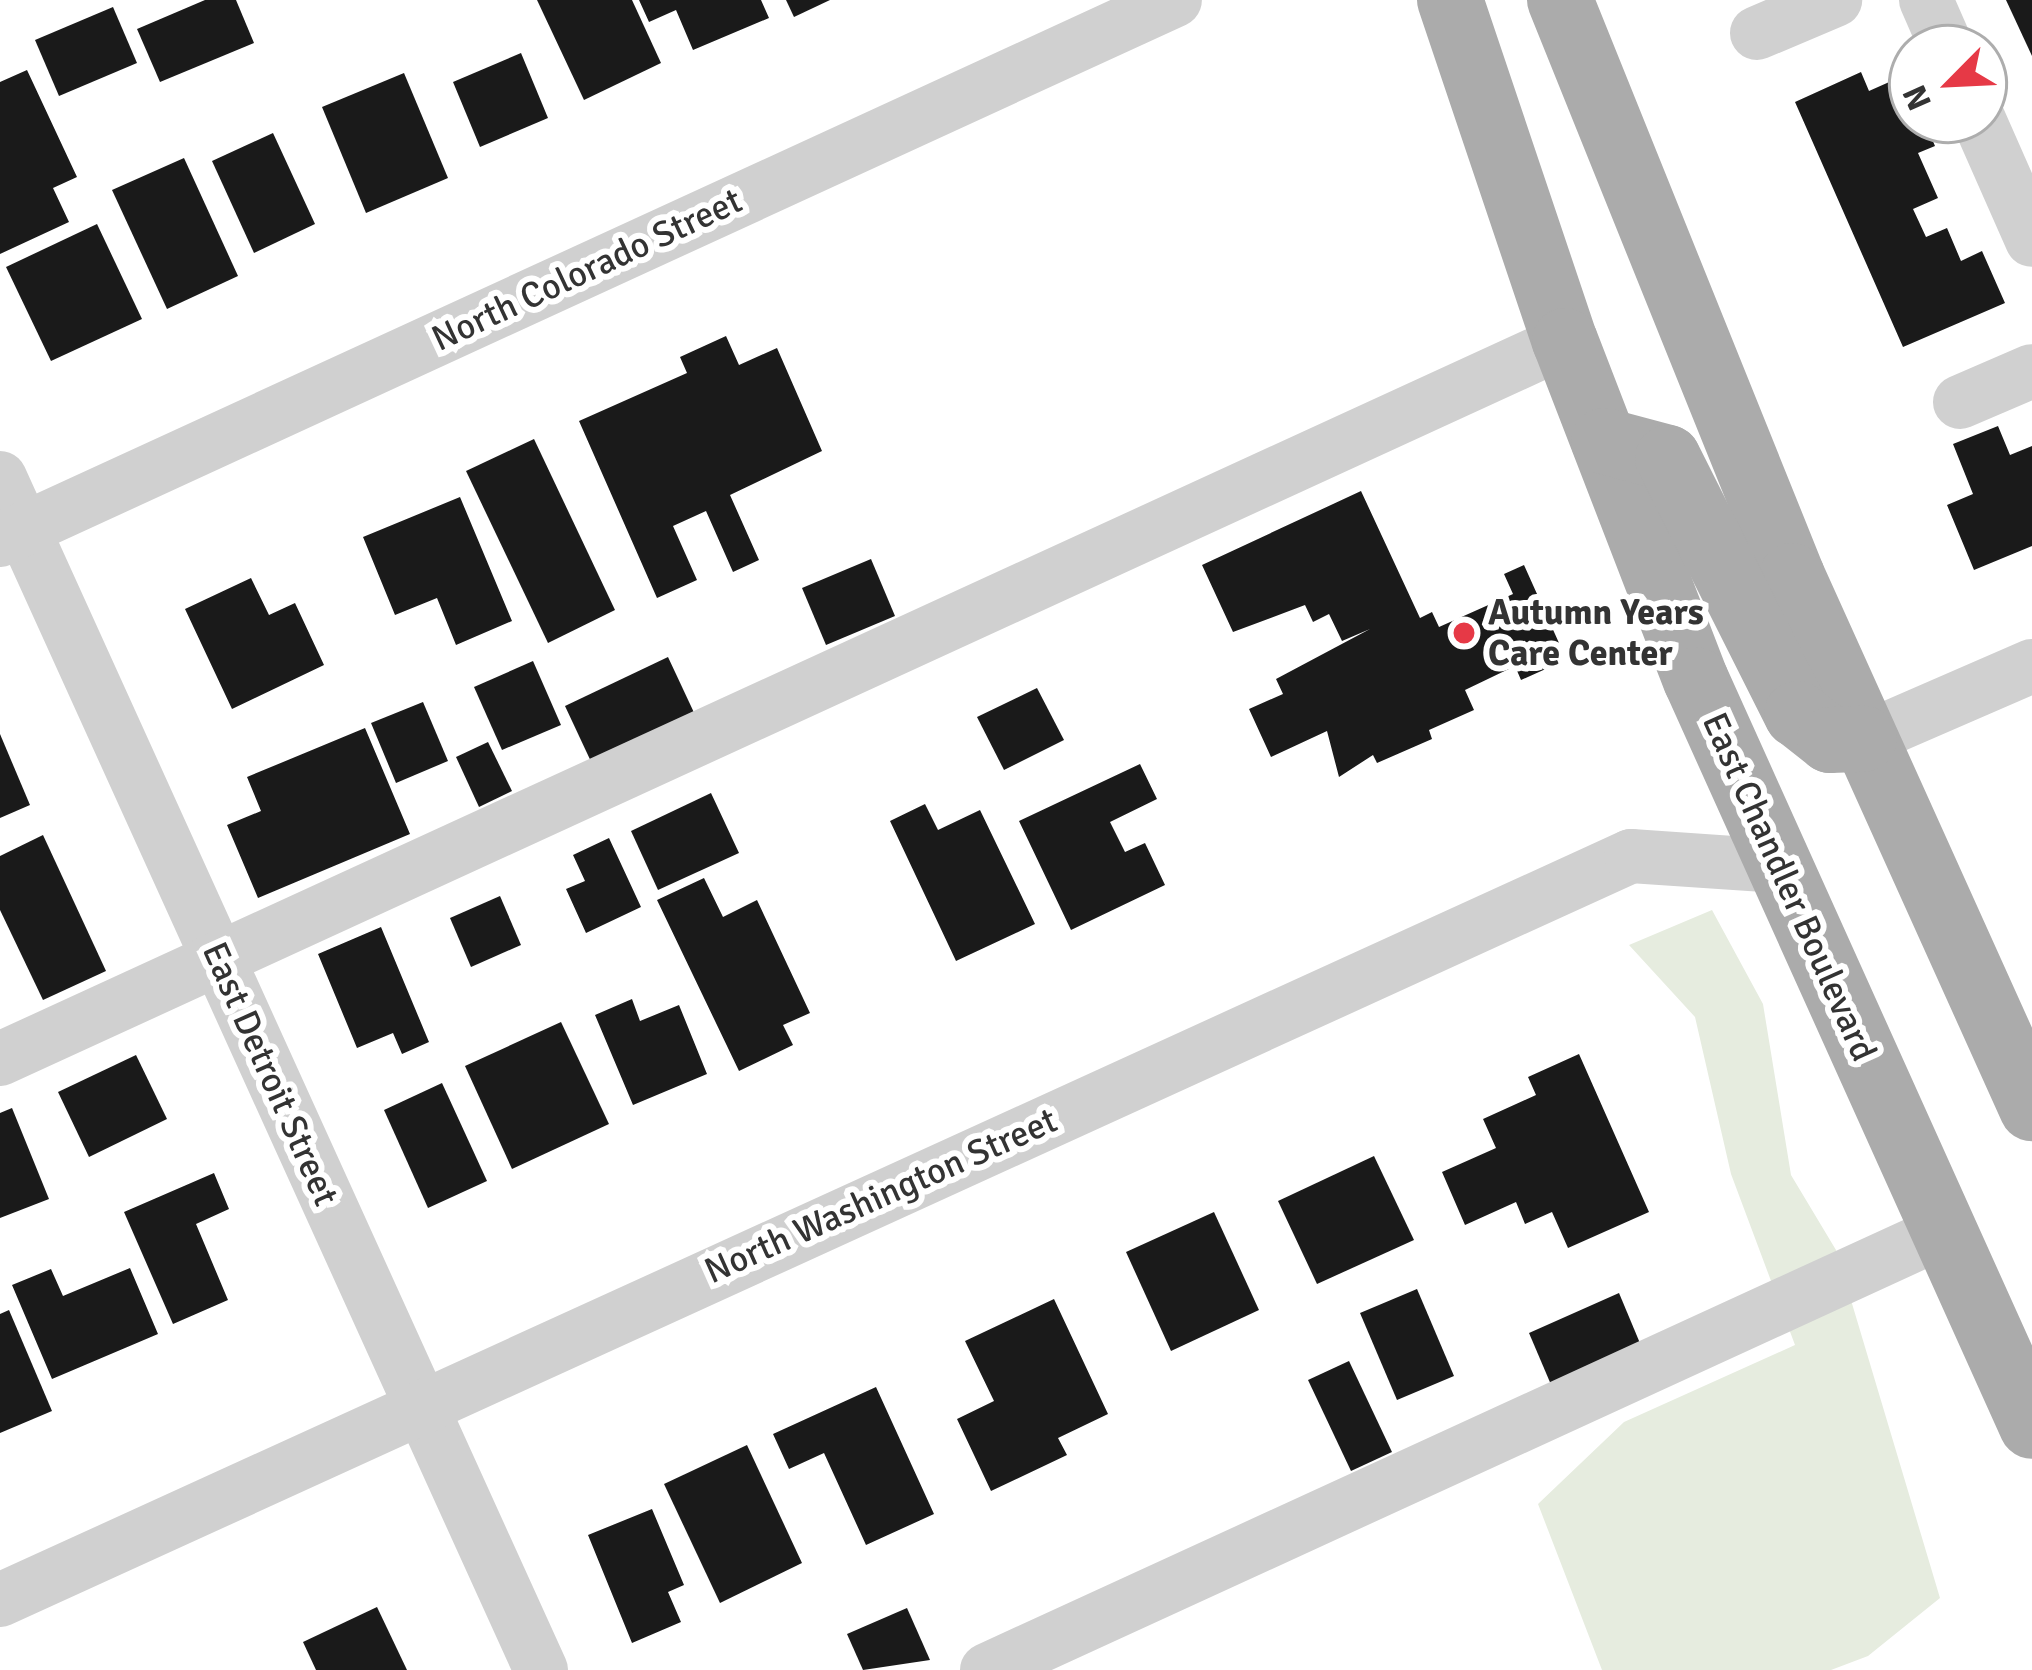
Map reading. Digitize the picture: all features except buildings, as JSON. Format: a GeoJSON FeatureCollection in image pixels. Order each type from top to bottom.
{"type":"FeatureCollection","features":[{"type":"Feature","properties":{"kind":"main road","name":"East Chandler Boulevard"},"geometry":{"type":"LineString","coordinates":[[1450,0],[1565,341],[1776,866],[2032,1426]]}},
{"type":"Feature","properties":{"kind":"main road"},"geometry":{"type":"LineString","coordinates":[[1560,0],[1864,739],[2032,1108]]}},
{"type":"Feature","properties":{"kind":"main road"},"geometry":{"type":"LineString","coordinates":[[1604,441],[1668,458],[1797,714],[1830,740],[1864,739]]}},
{"type":"Feature","properties":{"kind":"street","name":"North Colorado Street"},"geometry":{"type":"LineString","coordinates":[[12,535],[1175,0]]}},
{"type":"Feature","properties":{"kind":"street"},"geometry":{"type":"LineString","coordinates":[[1757,33],[1835,0]]}},
{"type":"Feature","properties":{"kind":"street"},"geometry":{"type":"LineString","coordinates":[[1990,144],[2032,240]]}},
{"type":"Feature","properties":{"kind":"street"},"geometry":{"type":"LineString","coordinates":[[0,1059],[1565,341]]}},
{"type":"Feature","properties":{"kind":"street"},"geometry":{"type":"LineString","coordinates":[[1960,402],[2032,371]]}},
{"type":"Feature","properties":{"kind":"street","name":"East Detroit Street"},"geometry":{"type":"LineString","coordinates":[[0,478],[12,535],[218,959],[541,1670]]}},
{"type":"Feature","properties":{"kind":"street"},"geometry":{"type":"LineString","coordinates":[[1864,739],[2032,666]]}},
{"type":"Feature","properties":{"kind":"street","name":"North Washington Street"},"geometry":{"type":"LineString","coordinates":[[0,1600],[420,1404],[1631,856],[1776,866]]}},
{"type":"Feature","properties":{"kind":"street"},"geometry":{"type":"LineString","coordinates":[[987,1670],[1944,1231]]}},
{"type":"Feature","properties":{"kind":"shaded area"},"geometry":{"type":"Polygon","coordinates":[[[1712,910],[1763,1004],[1791,1175],[1836,1250],[1940,1598],[1868,1656],[1831,1670],[1602,1670],[1538,1504],[1624,1422],[1795,1345],[1731,1174],[1695,1017],[1629,945],[1712,910]]]}},
{"type":"Feature","properties":{"kind":"place","name":"Autumn Years Care Center"},"geometry":{"type":"Point","coordinates":[1464,633]}}]}
